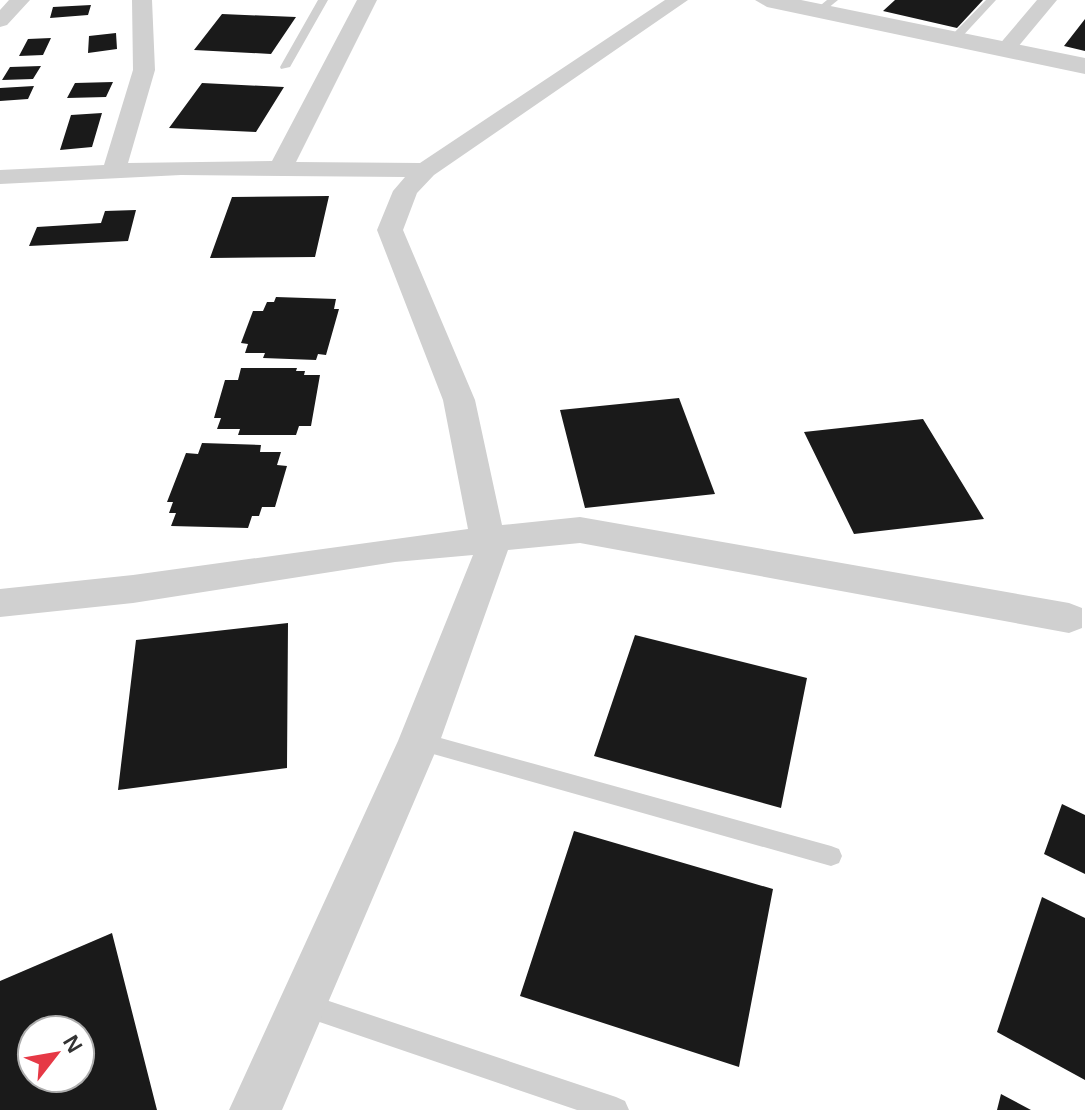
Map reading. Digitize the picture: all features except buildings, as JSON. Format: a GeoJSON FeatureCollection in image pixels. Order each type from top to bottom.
{"type":"FeatureCollection","features":[{"type":"Feature","properties":{"kind":"street"},"geometry":{"type":"LineString","coordinates":[[0,21],[20,0]]}},
{"type":"Feature","properties":{"kind":"street"},"geometry":{"type":"LineString","coordinates":[[114,171],[144,70],[142,0]]}},
{"type":"Feature","properties":{"kind":"street"},"geometry":{"type":"LineString","coordinates":[[280,169],[367,0]]}},
{"type":"Feature","properties":{"kind":"street"},"geometry":{"type":"LineString","coordinates":[[255,1110],[419,741],[491,555],[459,400],[390,230],[405,191],[425,170],[678,0]]}},
{"type":"Feature","properties":{"kind":"street"},"geometry":{"type":"LineString","coordinates":[[767,0],[826,6],[954,39],[1085,66]]}},
{"type":"Feature","properties":{"kind":"street"},"geometry":{"type":"LineString","coordinates":[[1005,50],[1047,0]]}},
{"type":"Feature","properties":{"kind":"street"},"geometry":{"type":"LineString","coordinates":[[0,177],[114,171],[425,170]]}},
{"type":"Feature","properties":{"kind":"street"},"geometry":{"type":"LineString","coordinates":[[0,603],[133,589],[487,538],[580,530],[1069,618]]}},
{"type":"Feature","properties":{"kind":"lane"},"geometry":{"type":"LineString","coordinates":[[285,67],[323,0]]}},
{"type":"Feature","properties":{"kind":"lane"},"geometry":{"type":"LineString","coordinates":[[954,39],[991,0]]}},
{"type":"Feature","properties":{"kind":"lane"},"geometry":{"type":"LineString","coordinates":[[419,741],[831,856]]}},
{"type":"Feature","properties":{"kind":"lane"},"geometry":{"type":"LineString","coordinates":[[302,1004],[616,1110]]}}]}
